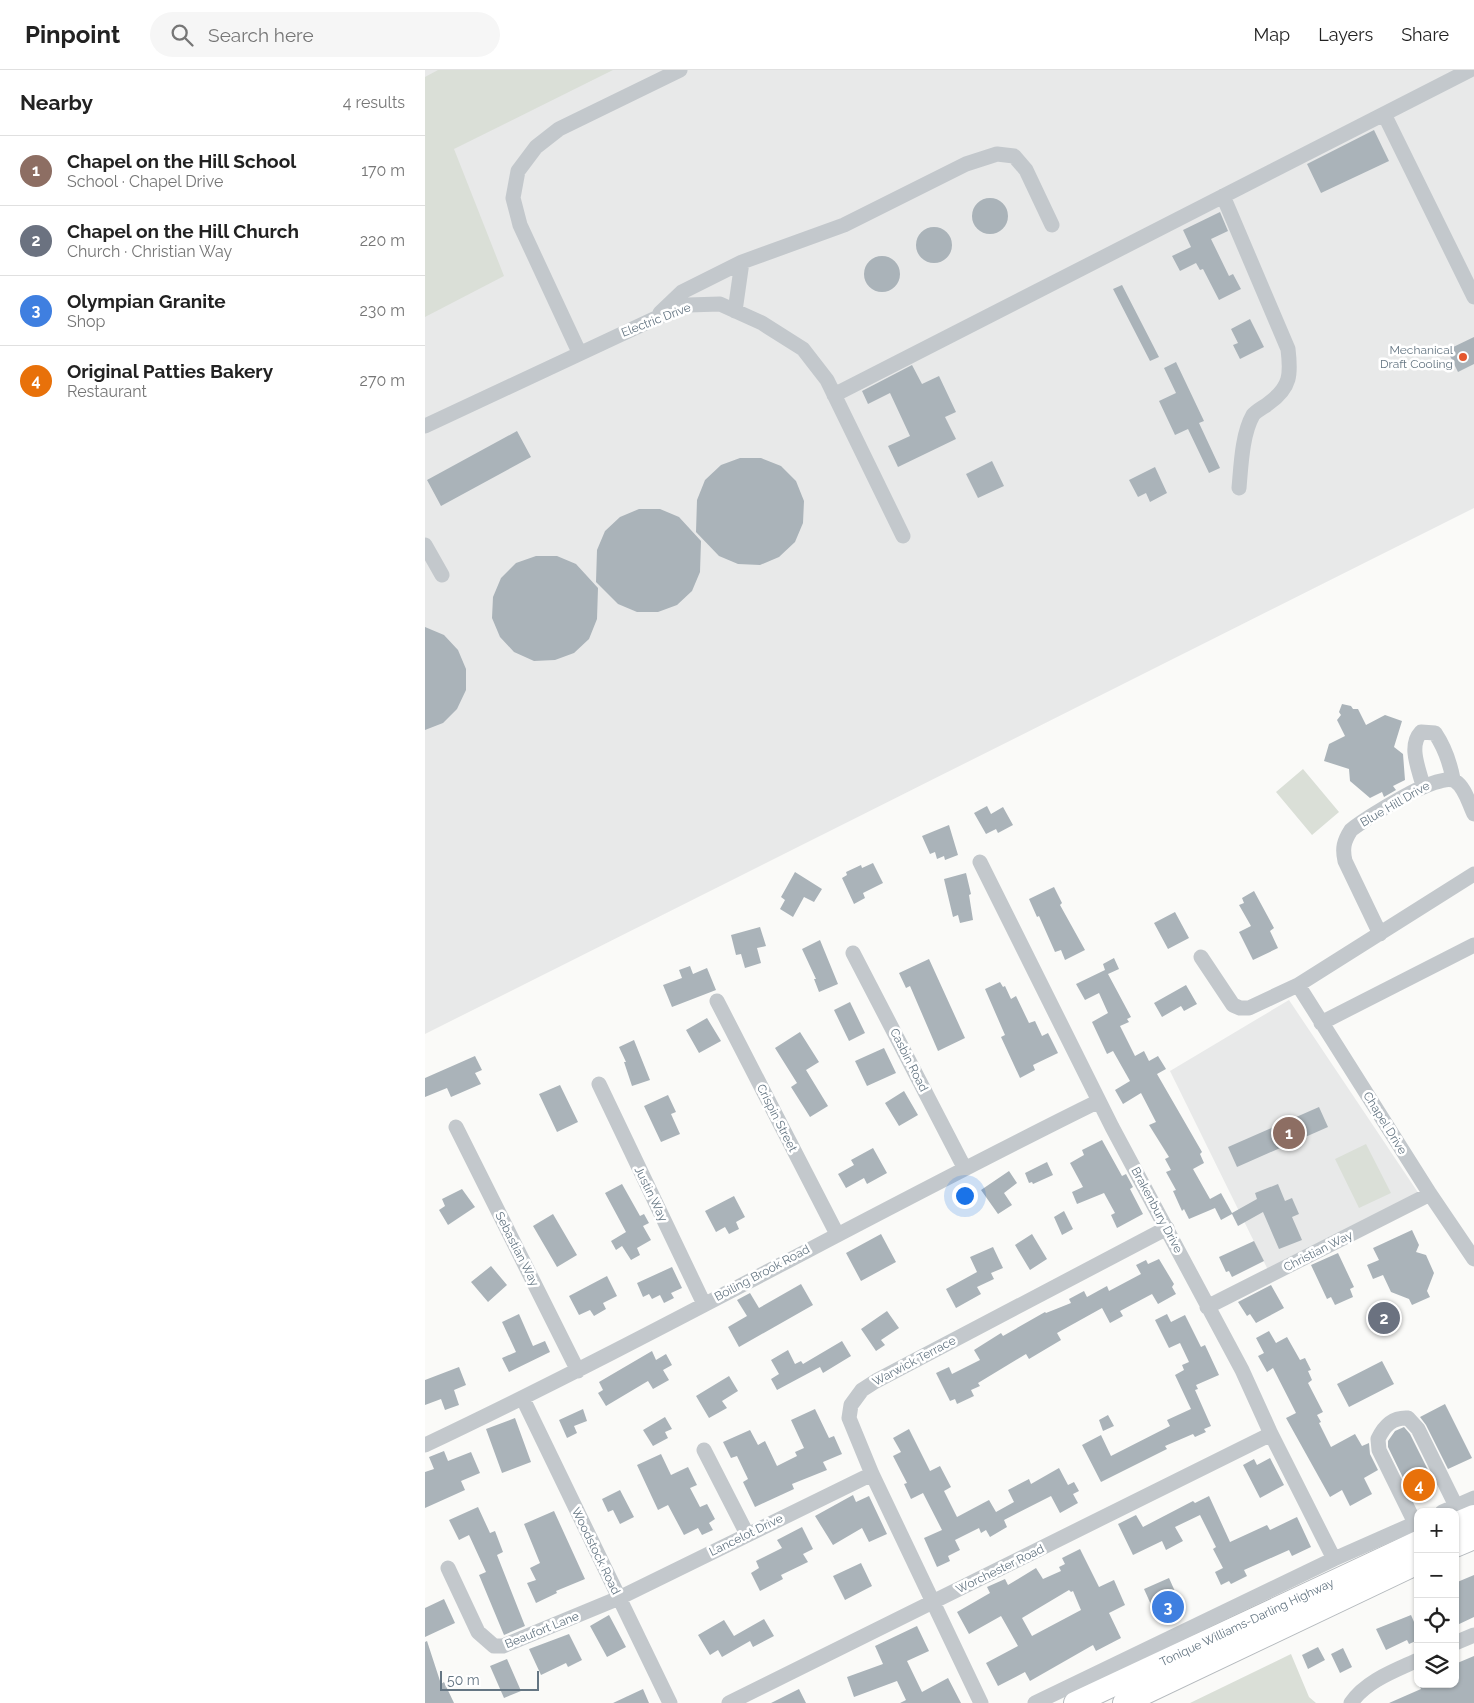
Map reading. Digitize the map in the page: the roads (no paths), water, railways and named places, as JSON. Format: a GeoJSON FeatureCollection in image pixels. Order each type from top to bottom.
{"type":"FeatureCollection","features":[{"type":"Feature","properties":{"kind":"highway","name":"Tonique Williams-Darling Highway"},"geometry":{"type":"LineString","coordinates":[[1075,1703],[1414,1531]]}},
{"type":"Feature","properties":{"kind":"highway"},"geometry":{"type":"LineString","coordinates":[[1459,1544],[1474,1538]]}},
{"type":"Feature","properties":{"kind":"highway","name":"Tonique Williams-Darling Highway"},"geometry":{"type":"LineString","coordinates":[[1125,1703],[1414,1565]]}},
{"type":"Feature","properties":{"kind":"street"},"geometry":{"type":"LineString","coordinates":[[579,352],[520,225],[513,198],[518,171],[536,147],[559,129],[680,70]]}},
{"type":"Feature","properties":{"kind":"street"},"geometry":{"type":"LineString","coordinates":[[834,395],[1470,70]]}},
{"type":"Feature","properties":{"kind":"street"},"geometry":{"type":"LineString","coordinates":[[1384,114],[1474,297]]}},
{"type":"Feature","properties":{"kind":"street"},"geometry":{"type":"LineString","coordinates":[[656,318],[682,292],[742,262],[844,226],[966,164],[997,154],[1014,156],[1026,170],[1052,225]]}},
{"type":"Feature","properties":{"kind":"street"},"geometry":{"type":"LineString","coordinates":[[1223,196],[1288,349],[1290,366],[1289,381],[1275,399],[1254,414],[1243,448],[1239,488]]}},
{"type":"Feature","properties":{"kind":"street"},"geometry":{"type":"LineString","coordinates":[[735,311],[742,262]]}},
{"type":"Feature","properties":{"kind":"street","name":"Electric Drive"},"geometry":{"type":"LineString","coordinates":[[425,426],[579,352],[656,318],[688,305],[720,304],[762,322],[803,349],[827,380],[903,536]]}},
{"type":"Feature","properties":{"kind":"street"},"geometry":{"type":"LineString","coordinates":[[425,545],[442,575]]}},
{"type":"Feature","properties":{"kind":"street"},"geometry":{"type":"LineString","coordinates":[[1423,786],[1414,746],[1416,738],[1421,732],[1435,733],[1449,761],[1453,780],[1463,791],[1474,814]]}},
{"type":"Feature","properties":{"kind":"street","name":"Blue Hill Drive"},"geometry":{"type":"LineString","coordinates":[[1380,934],[1345,861],[1342,850],[1345,840],[1360,823],[1423,786],[1445,778],[1453,780]]}},
{"type":"Feature","properties":{"kind":"street","name":"Brakenbury Drive"},"geometry":{"type":"LineString","coordinates":[[979,862],[1099,1101],[1242,1370],[1271,1434],[1334,1559]]}},
{"type":"Feature","properties":{"kind":"street"},"geometry":{"type":"LineString","coordinates":[[1201,957],[1225,997],[1240,1008],[1259,1005],[1298,985],[1474,874]]}},
{"type":"Feature","properties":{"kind":"street"},"geometry":{"type":"LineString","coordinates":[[1321,1022],[1474,945]]}},
{"type":"Feature","properties":{"kind":"street","name":"Casbin Road"},"geometry":{"type":"LineString","coordinates":[[853,953],[964,1167]]}},
{"type":"Feature","properties":{"kind":"street","name":"Chapel Drive"},"geometry":{"type":"LineString","coordinates":[[1298,985],[1430,1194],[1474,1258]]}},
{"type":"Feature","properties":{"kind":"street","name":"Crispin Street"},"geometry":{"type":"LineString","coordinates":[[717,1001],[837,1234]]}},
{"type":"Feature","properties":{"kind":"street","name":"Justin Way"},"geometry":{"type":"LineString","coordinates":[[599,1084],[704,1304]]}},
{"type":"Feature","properties":{"kind":"street","name":"Boiling Brook Road"},"geometry":{"type":"LineString","coordinates":[[425,1445],[578,1371],[964,1167],[1099,1101]]}},
{"type":"Feature","properties":{"kind":"street","name":"Sebastian Way"},"geometry":{"type":"LineString","coordinates":[[456,1127],[578,1371]]}},
{"type":"Feature","properties":{"kind":"street","name":"Christian Way"},"geometry":{"type":"LineString","coordinates":[[1207,1307],[1430,1194]]}},
{"type":"Feature","properties":{"kind":"street","name":"Warwick Terrace"},"geometry":{"type":"LineString","coordinates":[[981,1703],[872,1474],[849,1418],[851,1404],[862,1390],[1167,1228]]}},
{"type":"Feature","properties":{"kind":"street","name":"Woodstock Road"},"geometry":{"type":"LineString","coordinates":[[523,1399],[669,1703]]}},
{"type":"Feature","properties":{"kind":"street"},"geometry":{"type":"LineString","coordinates":[[1414,1523],[1379,1450],[1377,1439],[1389,1423],[1401,1418],[1408,1418],[1418,1429],[1454,1508]]}},
{"type":"Feature","properties":{"kind":"street","name":"Worchester Road"},"geometry":{"type":"LineString","coordinates":[[729,1703],[1271,1434]]}},
{"type":"Feature","properties":{"kind":"street"},"geometry":{"type":"LineString","coordinates":[[703,1450],[747,1534]]}},
{"type":"Feature","properties":{"kind":"street","name":"Lancelot Drive"},"geometry":{"type":"LineString","coordinates":[[619,1598],[872,1474]]}},
{"type":"Feature","properties":{"kind":"street"},"geometry":{"type":"LineString","coordinates":[[1459,1513],[1474,1498]]}},
{"type":"Feature","properties":{"kind":"street"},"geometry":{"type":"LineString","coordinates":[[1035,1703],[1334,1559],[1414,1530]]}},
{"type":"Feature","properties":{"kind":"street","name":"Beaufort Lane"},"geometry":{"type":"LineString","coordinates":[[448,1568],[478,1632],[494,1646],[516,1643],[619,1598]]}},
{"type":"Feature","properties":{"kind":"street"},"geometry":{"type":"LineString","coordinates":[[1459,1641],[1474,1635]]}},
{"type":"Feature","properties":{"kind":"street"},"geometry":{"type":"LineString","coordinates":[[1351,1703],[1356,1696],[1386,1674],[1414,1662]]}},
{"type":"Feature","properties":{"kind":"place","name":"Mechanical Draft Cooling"},"geometry":{"type":"Point","coordinates":[1463,357]}},
{"type":"Feature","properties":{"kind":"place","name":"Chapel on the Hill School"},"geometry":{"type":"Point","coordinates":[1289,1133]}},
{"type":"Feature","properties":{"kind":"place","name":"Chapel on the Hill Church"},"geometry":{"type":"Point","coordinates":[1384,1318]}},
{"type":"Feature","properties":{"kind":"place","name":"Original Patties Bakery"},"geometry":{"type":"Point","coordinates":[1419,1485]}},
{"type":"Feature","properties":{"kind":"place","name":"Olympian Granite"},"geometry":{"type":"Point","coordinates":[1168,1607]}}]}
